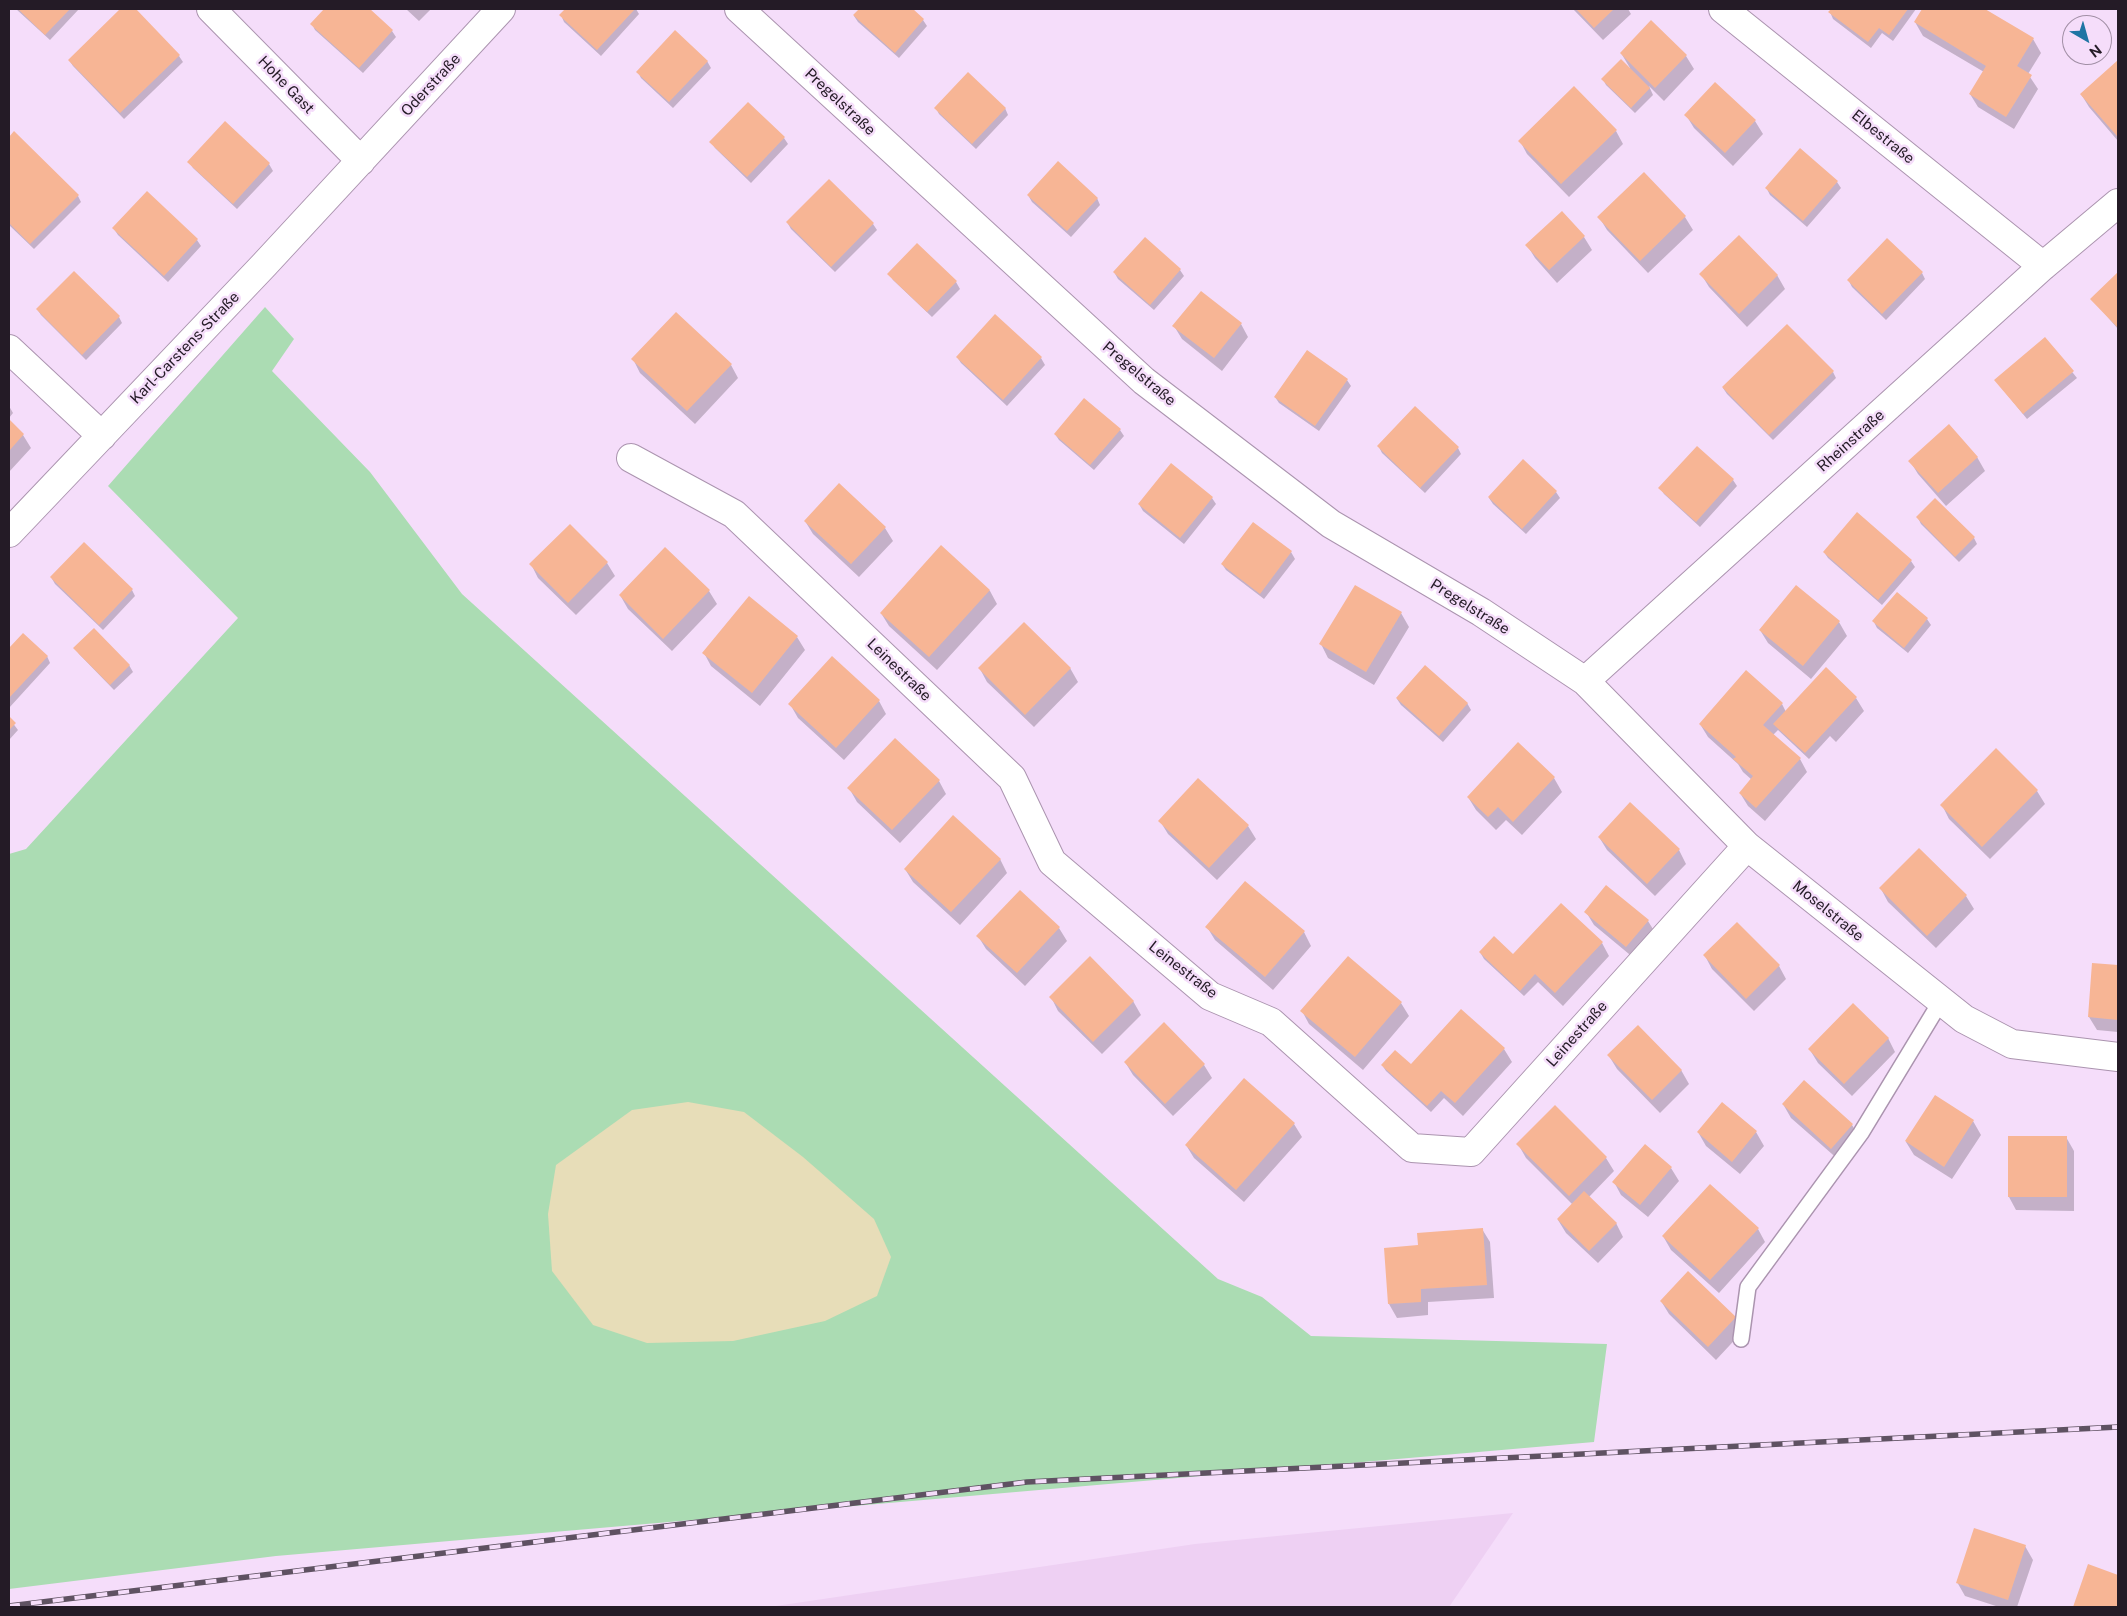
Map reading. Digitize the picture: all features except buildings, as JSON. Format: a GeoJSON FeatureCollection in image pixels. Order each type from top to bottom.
{"type":"FeatureCollection","features":[{"type":"Feature","properties":{"kind":"street","name":"Hohe Gast"},"geometry":{"type":"LineString","coordinates":[[211,9],[360,162]]}},
{"type":"Feature","properties":{"kind":"street","name":"Oderstraße"},"geometry":{"type":"LineString","coordinates":[[360,162],[501,9]]}},
{"type":"Feature","properties":{"kind":"street","name":"Pregelstraße"},"geometry":{"type":"LineString","coordinates":[[739,9],[1144,380],[1331,524],[1481,612],[1585,681]]}},
{"type":"Feature","properties":{"kind":"street","name":"Elbestraße"},"geometry":{"type":"LineString","coordinates":[[1723,9],[2043,266]]}},
{"type":"Feature","properties":{"kind":"street","name":"Karl-Carstens-Straße"},"geometry":{"type":"LineString","coordinates":[[9,533],[360,162]]}},
{"type":"Feature","properties":{"kind":"street","name":"Rheinstraße"},"geometry":{"type":"LineString","coordinates":[[1585,681],[2043,266],[2118,203]]}},
{"type":"Feature","properties":{"kind":"street"},"geometry":{"type":"LineString","coordinates":[[9,349],[102,436]]}},
{"type":"Feature","properties":{"kind":"street","name":"Leinestraße"},"geometry":{"type":"LineString","coordinates":[[631,458],[734,514],[1012,778],[1052,862],[1210,996],[1271,1022],[1412,1148],[1471,1152],[1748,846]]}},
{"type":"Feature","properties":{"kind":"street","name":"Moselstraße"},"geometry":{"type":"LineString","coordinates":[[1585,681],[1748,846],[1964,1019],[2012,1044],[2118,1057]]}},
{"type":"Feature","properties":{"kind":"lane"},"geometry":{"type":"LineString","coordinates":[[1740,1339],[1748,1287],[1861,1133],[1941,1001]]}},
{"type":"Feature","properties":{"kind":"shaded area"},"geometry":{"type":"Polygon","coordinates":[[[1513,1513],[1449,1607],[769,1607],[1195,1544],[1513,1513]]]}},
{"type":"Feature","properties":{"kind":"green space"},"geometry":{"type":"Polygon","coordinates":[[[265,307],[294,339],[272,371],[370,472],[462,594],[1218,1279],[1262,1297],[1311,1336],[1607,1344],[1594,1442],[276,1556],[9,1589],[9,854],[26,849],[238,618],[108,486],[265,307]]]}},
{"type":"Feature","properties":{"kind":"sand"},"geometry":{"type":"Polygon","coordinates":[[[688,1102],[744,1112],[803,1157],[874,1219],[891,1257],[877,1296],[825,1321],[733,1341],[647,1343],[593,1325],[552,1271],[548,1214],[556,1165],[632,1110],[688,1102]]]}},
{"type":"Feature","properties":{"kind":"railway"},"geometry":{"type":"LineString","coordinates":[[9,1606],[1027,1482],[2118,1427]]}}]}
